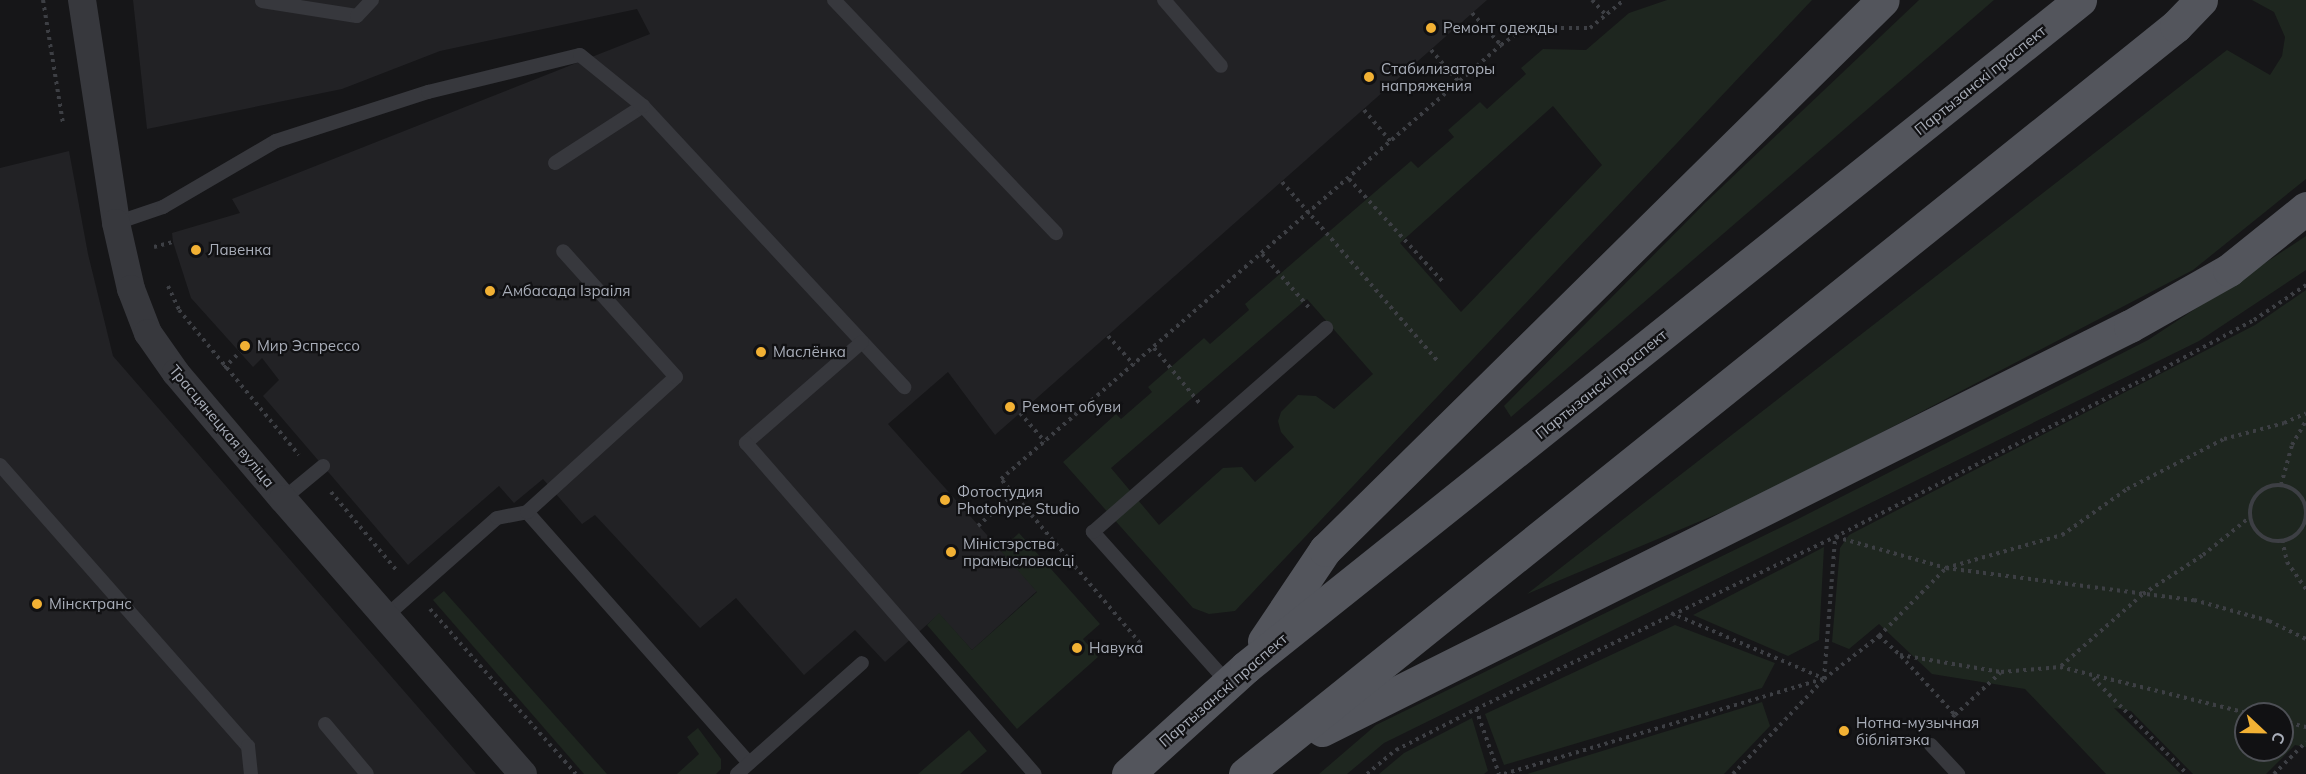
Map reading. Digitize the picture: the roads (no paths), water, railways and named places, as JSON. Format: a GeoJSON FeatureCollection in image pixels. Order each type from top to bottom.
{"type":"FeatureCollection","features":[{"type":"Feature","properties":{"kind":"main road"},"geometry":{"type":"LineString","coordinates":[[1237,675],[1325,550],[1883,0]]}},
{"type":"Feature","properties":{"kind":"main road","name":"Партызанскі праспект"},"geometry":{"type":"LineString","coordinates":[[1128,774],[1237,675],[2080,0]]}},
{"type":"Feature","properties":{"kind":"main road"},"geometry":{"type":"LineString","coordinates":[[1250,769],[2176,26],[2201,0]]}},
{"type":"Feature","properties":{"kind":"main road"},"geometry":{"type":"LineString","coordinates":[[1250,769],[1448,663],[2130,326],[2229,270],[2306,208]]}},
{"type":"Feature","properties":{"kind":"street","name":"Трасцянецкая вуліца"},"geometry":{"type":"LineString","coordinates":[[82,0],[116,223],[131,289],[148,333],[176,373],[283,499],[523,774]]}},
{"type":"Feature","properties":{"kind":"lane"},"geometry":{"type":"LineString","coordinates":[[262,1],[357,16],[372,0]]}},
{"type":"Feature","properties":{"kind":"lane"},"geometry":{"type":"LineString","coordinates":[[834,0],[1056,233]]}},
{"type":"Feature","properties":{"kind":"lane"},"geometry":{"type":"LineString","coordinates":[[1164,0],[1221,66]]}},
{"type":"Feature","properties":{"kind":"lane"},"geometry":{"type":"LineString","coordinates":[[116,223],[145,214],[276,141],[437,90],[580,55],[643,106],[904,387]]}},
{"type":"Feature","properties":{"kind":"lane"},"geometry":{"type":"LineString","coordinates":[[555,163],[643,106]]}},
{"type":"Feature","properties":{"kind":"lane"},"geometry":{"type":"LineString","coordinates":[[385,617],[497,518],[527,512],[676,377],[563,251]]}},
{"type":"Feature","properties":{"kind":"lane"},"geometry":{"type":"LineString","coordinates":[[1237,675],[1093,532],[1326,328]]}},
{"type":"Feature","properties":{"kind":"lane"},"geometry":{"type":"LineString","coordinates":[[862,342],[746,443],[1035,774]]}},
{"type":"Feature","properties":{"kind":"lane"},"geometry":{"type":"LineString","coordinates":[[0,465],[248,746],[251,774]]}},
{"type":"Feature","properties":{"kind":"lane"},"geometry":{"type":"LineString","coordinates":[[283,499],[319,470]]}},
{"type":"Feature","properties":{"kind":"lane"},"geometry":{"type":"LineString","coordinates":[[527,512],[749,763]]}},
{"type":"Feature","properties":{"kind":"lane"},"geometry":{"type":"LineString","coordinates":[[737,774],[862,663]]}},
{"type":"Feature","properties":{"kind":"lane"},"geometry":{"type":"LineString","coordinates":[[325,724],[366,774]]}},
{"type":"Feature","properties":{"kind":"lane"},"geometry":{"type":"LineString","coordinates":[[1930,745],[1958,774]]}},
{"type":"Feature","properties":{"kind":"place","name":"Ремонт одежды"},"geometry":{"type":"Point","coordinates":[1431,28]}},
{"type":"Feature","properties":{"kind":"place","name":"Стабилизаторы напряжения"},"geometry":{"type":"Point","coordinates":[1369,77]}},
{"type":"Feature","properties":{"kind":"place","name":"Лавенка"},"geometry":{"type":"Point","coordinates":[196,250]}},
{"type":"Feature","properties":{"kind":"place","name":"Амбасада Ізраіля"},"geometry":{"type":"Point","coordinates":[490,291]}},
{"type":"Feature","properties":{"kind":"place","name":"Мир Эспрессо"},"geometry":{"type":"Point","coordinates":[245,346]}},
{"type":"Feature","properties":{"kind":"place","name":"Маслёнка"},"geometry":{"type":"Point","coordinates":[761,352]}},
{"type":"Feature","properties":{"kind":"place","name":"Ремонт обуви"},"geometry":{"type":"Point","coordinates":[1010,407]}},
{"type":"Feature","properties":{"kind":"place","name":"Фотостудия Photohype Studio"},"geometry":{"type":"Point","coordinates":[945,500]}},
{"type":"Feature","properties":{"kind":"place","name":"Міністэрства прамысловасці"},"geometry":{"type":"Point","coordinates":[951,552]}},
{"type":"Feature","properties":{"kind":"place","name":"Мінсктранс"},"geometry":{"type":"Point","coordinates":[37,604]}},
{"type":"Feature","properties":{"kind":"place","name":"Навука"},"geometry":{"type":"Point","coordinates":[1077,648]}},
{"type":"Feature","properties":{"kind":"place","name":"Нотна-музычная бібліятэка"},"geometry":{"type":"Point","coordinates":[1844,731]}}]}
